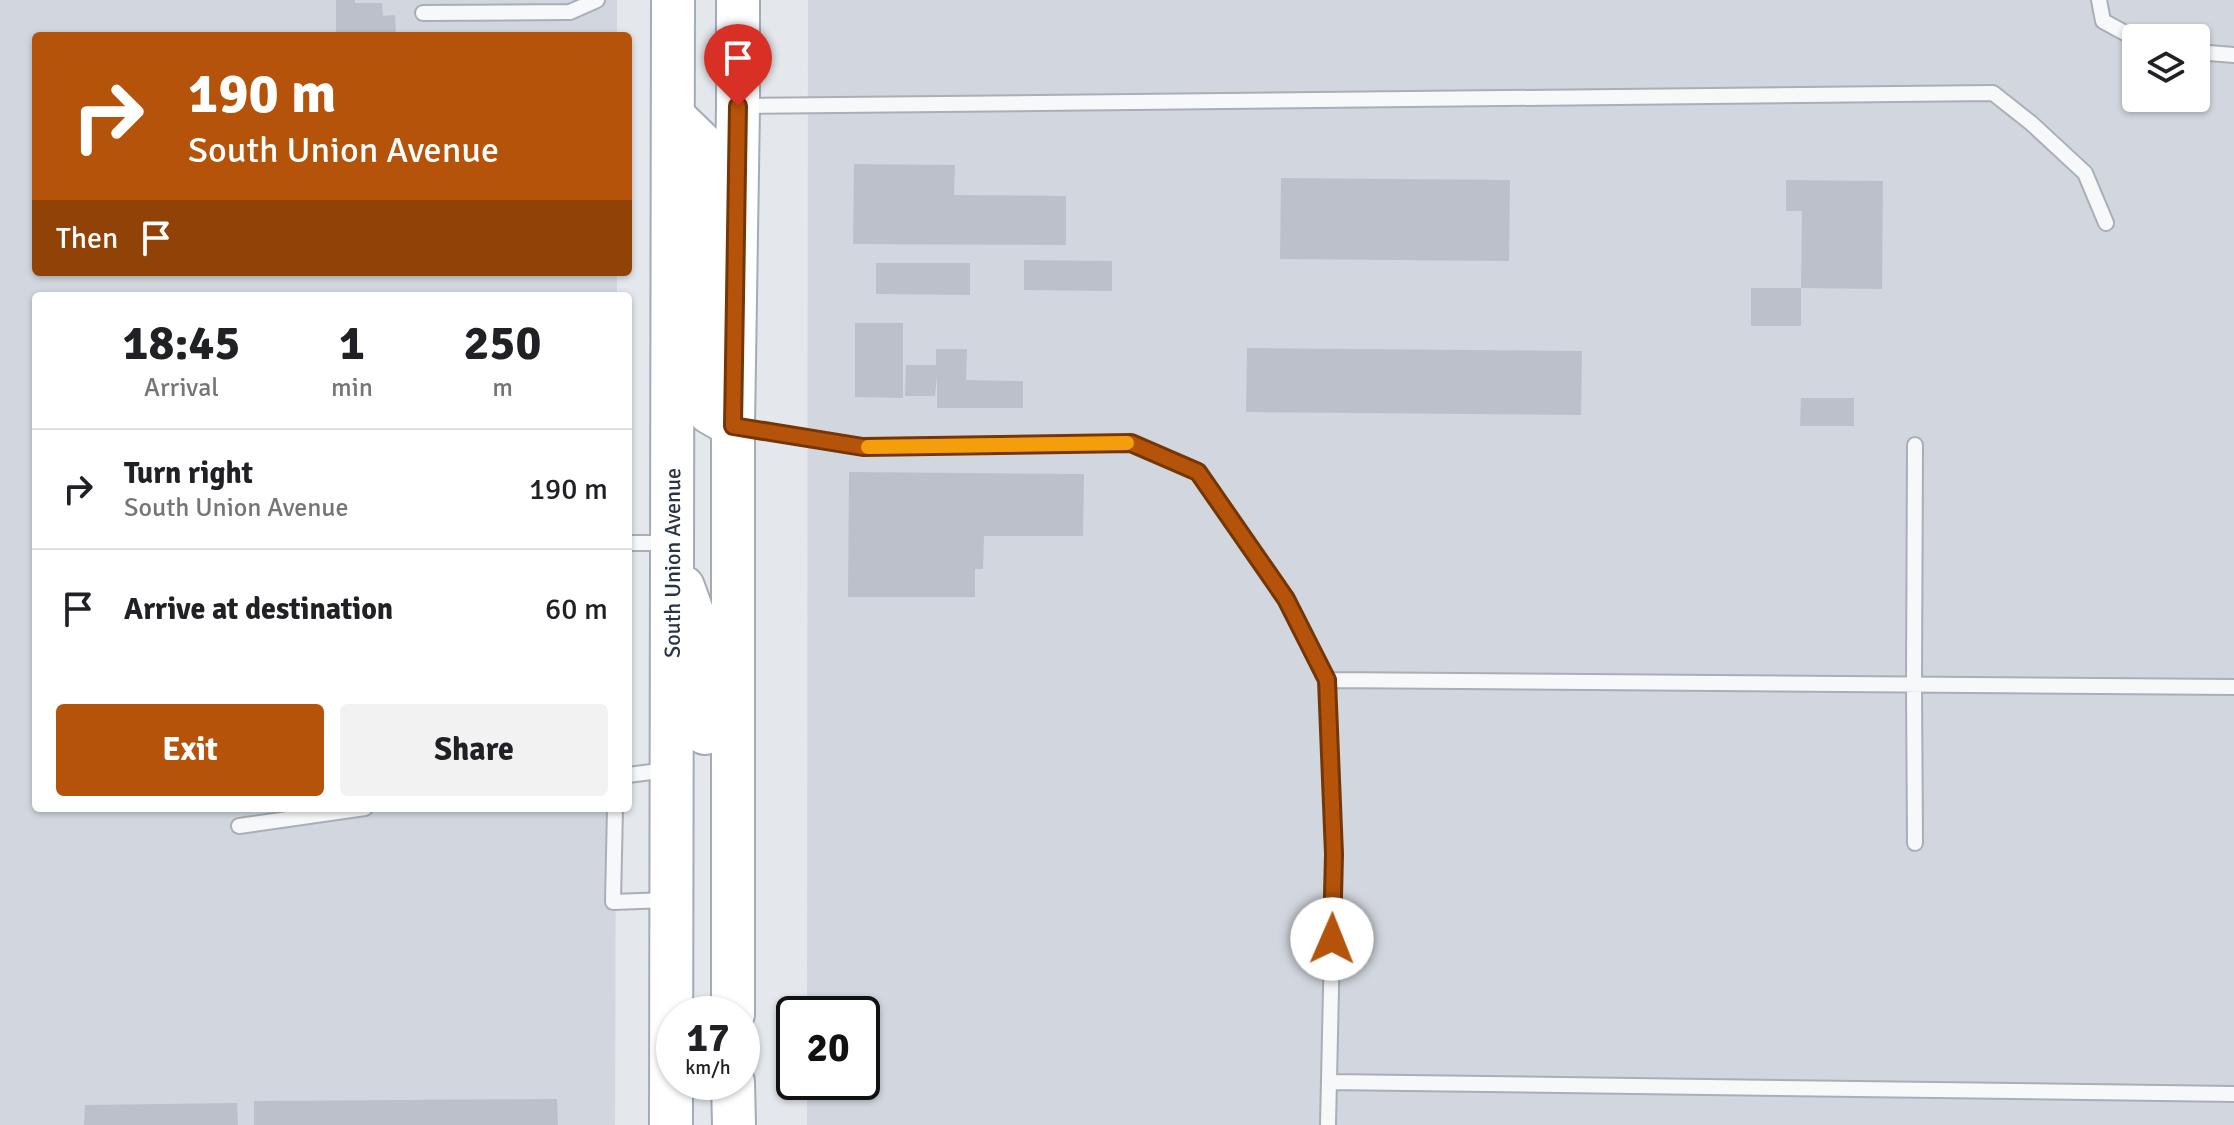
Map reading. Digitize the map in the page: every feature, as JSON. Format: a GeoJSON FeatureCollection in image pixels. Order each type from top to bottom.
{"type":"FeatureCollection","features":[{"type":"Feature","properties":{"kind":"main road","name":"South Union Avenue"},"geometry":{"type":"LineString","coordinates":[[671,1125],[673,0]]}},
{"type":"Feature","properties":{"kind":"main road"},"geometry":{"type":"LineString","coordinates":[[733,996],[733,426],[738,0]]}},
{"type":"Feature","properties":{"kind":"main road"},"geometry":{"type":"LineString","coordinates":[[673,116],[705,147],[703,393],[709,412],[733,426]]}},
{"type":"Feature","properties":{"kind":"main road"},"geometry":{"type":"LineString","coordinates":[[672,550],[703,642],[707,860],[732,912]]}},
{"type":"Feature","properties":{"kind":"main road"},"geometry":{"type":"LineString","coordinates":[[733,1100],[734,1125]]}},
{"type":"Feature","properties":{"kind":"lane"},"geometry":{"type":"LineString","coordinates":[[423,13],[570,12],[597,0]]}},
{"type":"Feature","properties":{"kind":"lane"},"geometry":{"type":"LineString","coordinates":[[2099,0],[2103,21],[2122,31]]}},
{"type":"Feature","properties":{"kind":"lane"},"geometry":{"type":"LineString","coordinates":[[2210,53],[2234,55]]}},
{"type":"Feature","properties":{"kind":"lane"},"geometry":{"type":"LineString","coordinates":[[738,106],[1993,93],[2085,173],[2106,223]]}},
{"type":"Feature","properties":{"kind":"lane"},"geometry":{"type":"LineString","coordinates":[[733,426],[863,447],[1131,443],[1198,472],[1286,599],[1327,680],[1334,854],[1328,1125]]}},
{"type":"Feature","properties":{"kind":"lane"},"geometry":{"type":"LineString","coordinates":[[1915,445],[1915,843]]}},
{"type":"Feature","properties":{"kind":"lane"},"geometry":{"type":"LineString","coordinates":[[632,544],[672,550]]}},
{"type":"Feature","properties":{"kind":"lane"},"geometry":{"type":"LineString","coordinates":[[1327,680],[2234,687]]}},
{"type":"Feature","properties":{"kind":"lane"},"geometry":{"type":"LineString","coordinates":[[632,775],[672,770]]}},
{"type":"Feature","properties":{"kind":"lane"},"geometry":{"type":"LineString","coordinates":[[239,826],[337,812]]}},
{"type":"Feature","properties":{"kind":"lane"},"geometry":{"type":"LineString","coordinates":[[615,812],[613,902],[671,899]]}},
{"type":"Feature","properties":{"kind":"lane"},"geometry":{"type":"LineString","coordinates":[[1329,1082],[2234,1094]]}},
{"type":"Feature","properties":{"kind":"shaded area"},"geometry":{"type":"Polygon","coordinates":[[[0,0],[617,0],[617,32],[32,32],[32,276],[617,276],[617,292],[32,292],[32,812],[616,812],[615,1125],[0,1125],[0,0]]]}},
{"type":"Feature","properties":{"kind":"shaded area"},"geometry":{"type":"Polygon","coordinates":[[[808,0],[2234,0],[2234,1125],[807,1125],[807,1100],[880,1100],[880,996],[807,996],[808,0]]]}},
{"type":"Feature","properties":{"kind":"building"},"geometry":{"type":"Polygon","coordinates":[[[336,0],[382,3],[383,16],[395,15],[396,32],[336,32],[336,0]]]}},
{"type":"Feature","properties":{"kind":"building"},"geometry":{"type":"Polygon","coordinates":[[[854,164],[955,165],[954,195],[1066,196],[1066,245],[853,244],[854,164]]]}},
{"type":"Feature","properties":{"kind":"building"},"geometry":{"type":"Polygon","coordinates":[[[1281,178],[1510,180],[1509,261],[1280,259],[1281,178]]]}},
{"type":"Feature","properties":{"kind":"building"},"geometry":{"type":"Polygon","coordinates":[[[1786,180],[1883,181],[1882,289],[1801,288],[1802,211],[1786,211],[1786,180]]]}},
{"type":"Feature","properties":{"kind":"building"},"geometry":{"type":"Polygon","coordinates":[[[1024,260],[1112,261],[1112,291],[1024,290],[1024,260]]]}},
{"type":"Feature","properties":{"kind":"building"},"geometry":{"type":"Polygon","coordinates":[[[876,263],[970,263],[970,295],[876,294],[876,263]]]}},
{"type":"Feature","properties":{"kind":"building"},"geometry":{"type":"Polygon","coordinates":[[[1751,288],[1801,288],[1801,326],[1751,326],[1751,288]]]}},
{"type":"Feature","properties":{"kind":"building"},"geometry":{"type":"Polygon","coordinates":[[[855,323],[903,323],[903,398],[855,397],[855,323]]]}},
{"type":"Feature","properties":{"kind":"building"},"geometry":{"type":"Polygon","coordinates":[[[1247,348],[1582,351],[1581,415],[1246,412],[1247,348]]]}},
{"type":"Feature","properties":{"kind":"building"},"geometry":{"type":"Polygon","coordinates":[[[936,349],[967,349],[966,380],[1023,381],[1023,408],[937,408],[937,375],[935,396],[905,396],[906,365],[936,365],[936,349]]]}},
{"type":"Feature","properties":{"kind":"building"},"geometry":{"type":"Polygon","coordinates":[[[1801,398],[1854,398],[1854,426],[1800,426],[1801,398]]]}},
{"type":"Feature","properties":{"kind":"building"},"geometry":{"type":"Polygon","coordinates":[[[849,472],[1084,474],[1083,536],[984,536],[983,569],[975,569],[975,597],[848,597],[849,472]]]}},
{"type":"Feature","properties":{"kind":"building"},"geometry":{"type":"Polygon","coordinates":[[[557,1099],[558,1125],[254,1125],[254,1101],[557,1099]]]}},
{"type":"Feature","properties":{"kind":"building"},"geometry":{"type":"Polygon","coordinates":[[[237,1103],[238,1125],[84,1125],[85,1105],[237,1103]]]}},
{"type":"Feature","properties":{"kind":"slow traffic"},"geometry":{"type":"LineString","coordinates":[[868,447],[1127,443]]}},
{"type":"Feature","properties":{"kind":"route"},"geometry":{"type":"LineString","coordinates":[[738,106],[733,426],[863,447],[1131,443],[1198,472],[1286,599],[1327,680],[1334,854],[1332,939]]}}]}
